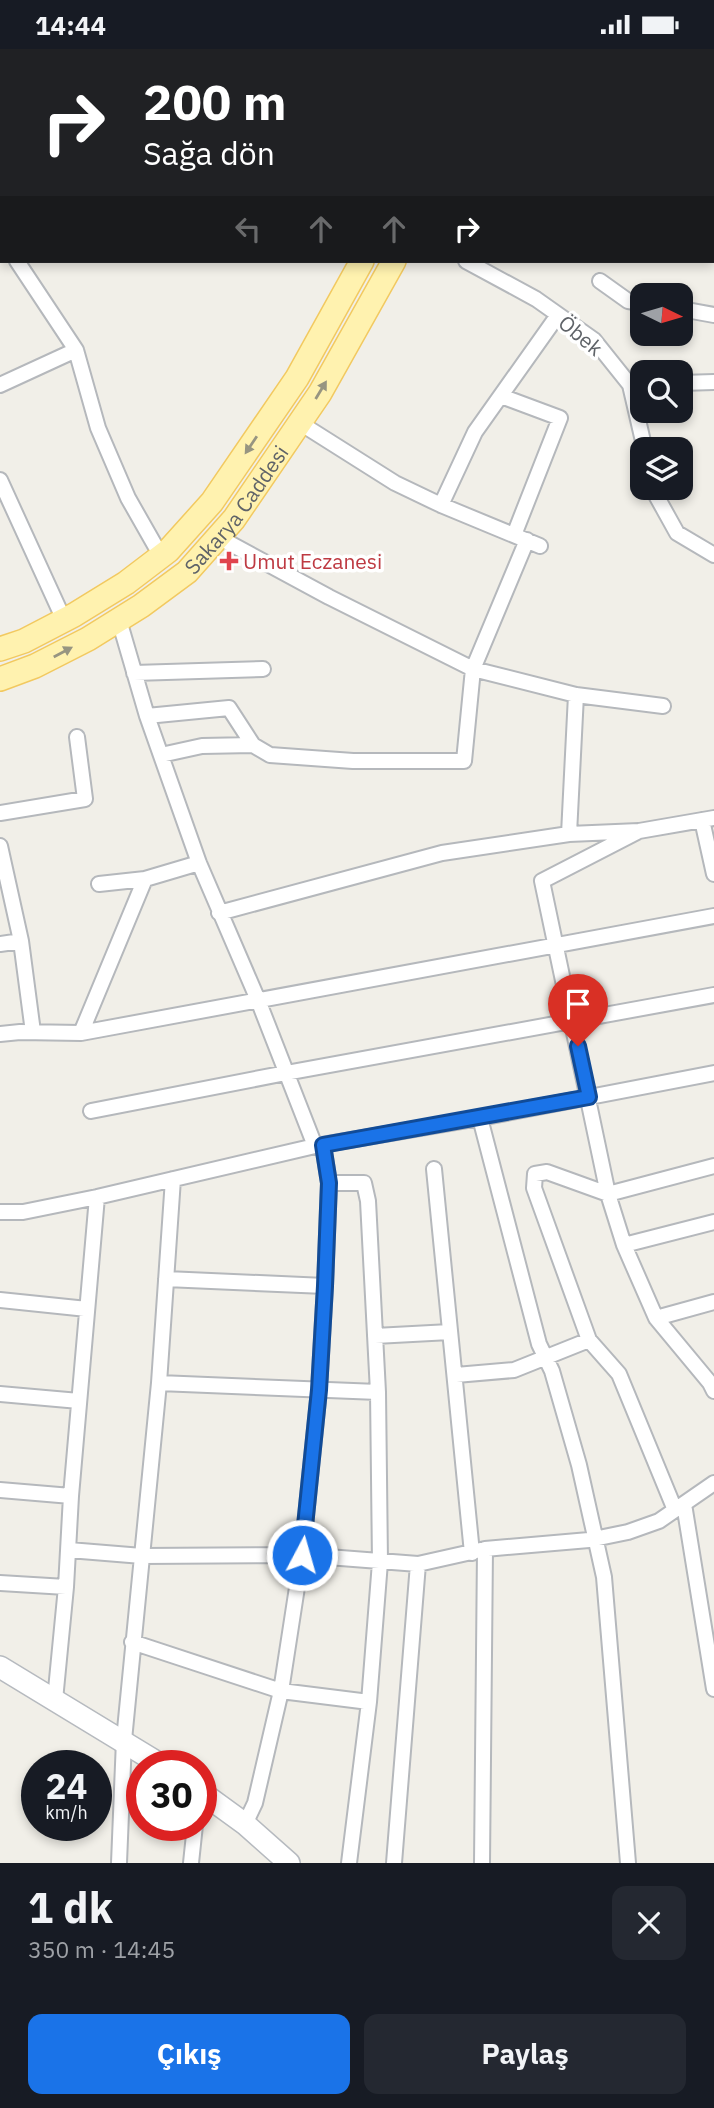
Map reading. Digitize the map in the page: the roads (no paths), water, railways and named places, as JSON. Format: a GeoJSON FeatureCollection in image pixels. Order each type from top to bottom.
{"type":"FeatureCollection","features":[{"type":"Feature","properties":{"kind":"main road","name":"Sakarya Caddesi"},"geometry":{"type":"LineString","coordinates":[[0,649],[24,641],[64,620],[126,583],[168,551],[212,502],[297,378],[361,263]]}},
{"type":"Feature","properties":{"kind":"main road","name":"Sakarya Caddesi"},"geometry":{"type":"LineString","coordinates":[[0,679],[35,666],[119,620],[187,572],[234,519],[320,393],[393,263]]}},
{"type":"Feature","properties":{"kind":"street"},"geometry":{"type":"LineString","coordinates":[[18,263],[76,349],[98,428],[128,498],[161,557]]}},
{"type":"Feature","properties":{"kind":"street","name":"Öbek"},"geometry":{"type":"LineString","coordinates":[[471,263],[536,299],[594,340],[630,379]]}},
{"type":"Feature","properties":{"kind":"street"},"geometry":{"type":"LineString","coordinates":[[600,281],[630,301]]}},
{"type":"Feature","properties":{"kind":"street"},"geometry":{"type":"LineString","coordinates":[[693,311],[714,314]]}},
{"type":"Feature","properties":{"kind":"street"},"geometry":{"type":"LineString","coordinates":[[442,505],[475,432],[558,315]]}},
{"type":"Feature","properties":{"kind":"street"},"geometry":{"type":"LineString","coordinates":[[0,385],[76,349]]}},
{"type":"Feature","properties":{"kind":"street"},"geometry":{"type":"LineString","coordinates":[[693,383],[714,382]]}},
{"type":"Feature","properties":{"kind":"street"},"geometry":{"type":"LineString","coordinates":[[147,716],[229,708],[253,744],[270,755],[353,761],[464,761],[473,669],[527,540],[560,418],[501,395]]}},
{"type":"Feature","properties":{"kind":"street"},"geometry":{"type":"LineString","coordinates":[[300,423],[395,483],[527,540]]}},
{"type":"Feature","properties":{"kind":"street"},"geometry":{"type":"LineString","coordinates":[[0,480],[64,620]]}},
{"type":"Feature","properties":{"kind":"street"},"geometry":{"type":"LineString","coordinates":[[659,500],[677,533],[714,555]]}},
{"type":"Feature","properties":{"kind":"street"},"geometry":{"type":"LineString","coordinates":[[218,537],[329,597],[473,669],[576,695],[663,706]]}},
{"type":"Feature","properties":{"kind":"street"},"geometry":{"type":"LineString","coordinates":[[119,620],[147,716],[200,863],[286,1073],[319,1145],[329,1183],[319,1390],[302,1555],[281,1691],[255,1803],[245,1825]]}},
{"type":"Feature","properties":{"kind":"street"},"geometry":{"type":"LineString","coordinates":[[134,673],[263,669]]}},
{"type":"Feature","properties":{"kind":"street"},"geometry":{"type":"LineString","coordinates":[[569,834],[576,695]]}},
{"type":"Feature","properties":{"kind":"street"},"geometry":{"type":"LineString","coordinates":[[0,813],[85,799],[77,737]]}},
{"type":"Feature","properties":{"kind":"street"},"geometry":{"type":"LineString","coordinates":[[161,755],[202,746],[253,744]]}},
{"type":"Feature","properties":{"kind":"street"},"geometry":{"type":"LineString","coordinates":[[219,913],[442,853],[569,834],[639,831],[708,819],[714,874]]}},
{"type":"Feature","properties":{"kind":"street"},"geometry":{"type":"LineString","coordinates":[[639,831],[542,881],[608,1194],[624,1245],[656,1318],[713,1386]]}},
{"type":"Feature","properties":{"kind":"street"},"geometry":{"type":"LineString","coordinates":[[0,846],[21,941],[33,1033]]}},
{"type":"Feature","properties":{"kind":"street"},"geometry":{"type":"LineString","coordinates":[[99,884],[145,879],[200,863]]}},
{"type":"Feature","properties":{"kind":"street"},"geometry":{"type":"LineString","coordinates":[[81,1033],[145,879]]}},
{"type":"Feature","properties":{"kind":"street"},"geometry":{"type":"LineString","coordinates":[[0,1034],[81,1033],[714,916]]}},
{"type":"Feature","properties":{"kind":"street"},"geometry":{"type":"LineString","coordinates":[[0,944],[21,941]]}},
{"type":"Feature","properties":{"kind":"street"},"geometry":{"type":"LineString","coordinates":[[91,1111],[714,995]]}},
{"type":"Feature","properties":{"kind":"street"},"geometry":{"type":"LineString","coordinates":[[0,1212],[23,1212],[97,1197],[319,1145],[480,1118],[714,1073]]}},
{"type":"Feature","properties":{"kind":"street"},"geometry":{"type":"LineString","coordinates":[[480,1118],[539,1344],[547,1359],[579,1465],[604,1577],[628,1863]]}},
{"type":"Feature","properties":{"kind":"street"},"geometry":{"type":"LineString","coordinates":[[714,1166],[608,1194],[547,1172],[535,1174],[534,1188],[589,1341],[619,1374],[680,1507],[714,1689]]}},
{"type":"Feature","properties":{"kind":"street"},"geometry":{"type":"LineString","coordinates":[[434,1169],[450,1332],[479,1551],[482,1863]]}},
{"type":"Feature","properties":{"kind":"street"},"geometry":{"type":"LineString","coordinates":[[119,1863],[124,1740],[159,1383],[173,1179]]}},
{"type":"Feature","properties":{"kind":"street"},"geometry":{"type":"LineString","coordinates":[[329,1183],[364,1183],[368,1201],[378,1391],[380,1562],[369,1702],[349,1863]]}},
{"type":"Feature","properties":{"kind":"street"},"geometry":{"type":"LineString","coordinates":[[55,1700],[97,1197]]}},
{"type":"Feature","properties":{"kind":"street"},"geometry":{"type":"LineString","coordinates":[[624,1245],[714,1222]]}},
{"type":"Feature","properties":{"kind":"street"},"geometry":{"type":"LineString","coordinates":[[166,1279],[325,1286]]}},
{"type":"Feature","properties":{"kind":"street"},"geometry":{"type":"LineString","coordinates":[[0,1300],[87,1309]]}},
{"type":"Feature","properties":{"kind":"street"},"geometry":{"type":"LineString","coordinates":[[656,1318],[714,1302]]}},
{"type":"Feature","properties":{"kind":"street"},"geometry":{"type":"LineString","coordinates":[[375,1336],[450,1332]]}},
{"type":"Feature","properties":{"kind":"street"},"geometry":{"type":"LineString","coordinates":[[456,1375],[513,1370],[589,1341]]}},
{"type":"Feature","properties":{"kind":"street"},"geometry":{"type":"LineString","coordinates":[[159,1383],[378,1391]]}},
{"type":"Feature","properties":{"kind":"street"},"geometry":{"type":"LineString","coordinates":[[0,1394],[79,1401]]}},
{"type":"Feature","properties":{"kind":"street"},"geometry":{"type":"LineString","coordinates":[[69,1550],[142,1556],[302,1555],[418,1564],[479,1551],[595,1539],[628,1532],[659,1521],[714,1483]]}},
{"type":"Feature","properties":{"kind":"street"},"geometry":{"type":"LineString","coordinates":[[0,1490],[71,1496]]}},
{"type":"Feature","properties":{"kind":"street"},"geometry":{"type":"LineString","coordinates":[[394,1863],[418,1564]]}},
{"type":"Feature","properties":{"kind":"street"},"geometry":{"type":"LineString","coordinates":[[0,1583],[66,1587]]}},
{"type":"Feature","properties":{"kind":"street"},"geometry":{"type":"LineString","coordinates":[[132,1642],[281,1691],[369,1702]]}},
{"type":"Feature","properties":{"kind":"street"},"geometry":{"type":"LineString","coordinates":[[0,1667],[139,1750]]}},
{"type":"Feature","properties":{"kind":"street"},"geometry":{"type":"LineString","coordinates":[[217,1804],[289,1863]]}},
{"type":"Feature","properties":{"kind":"street"},"geometry":{"type":"LineString","coordinates":[[191,1863],[193,1841]]}},
{"type":"Feature","properties":{"kind":"place","name":"Umut Eczanesi"},"geometry":{"type":"Point","coordinates":[229,561]}}]}
